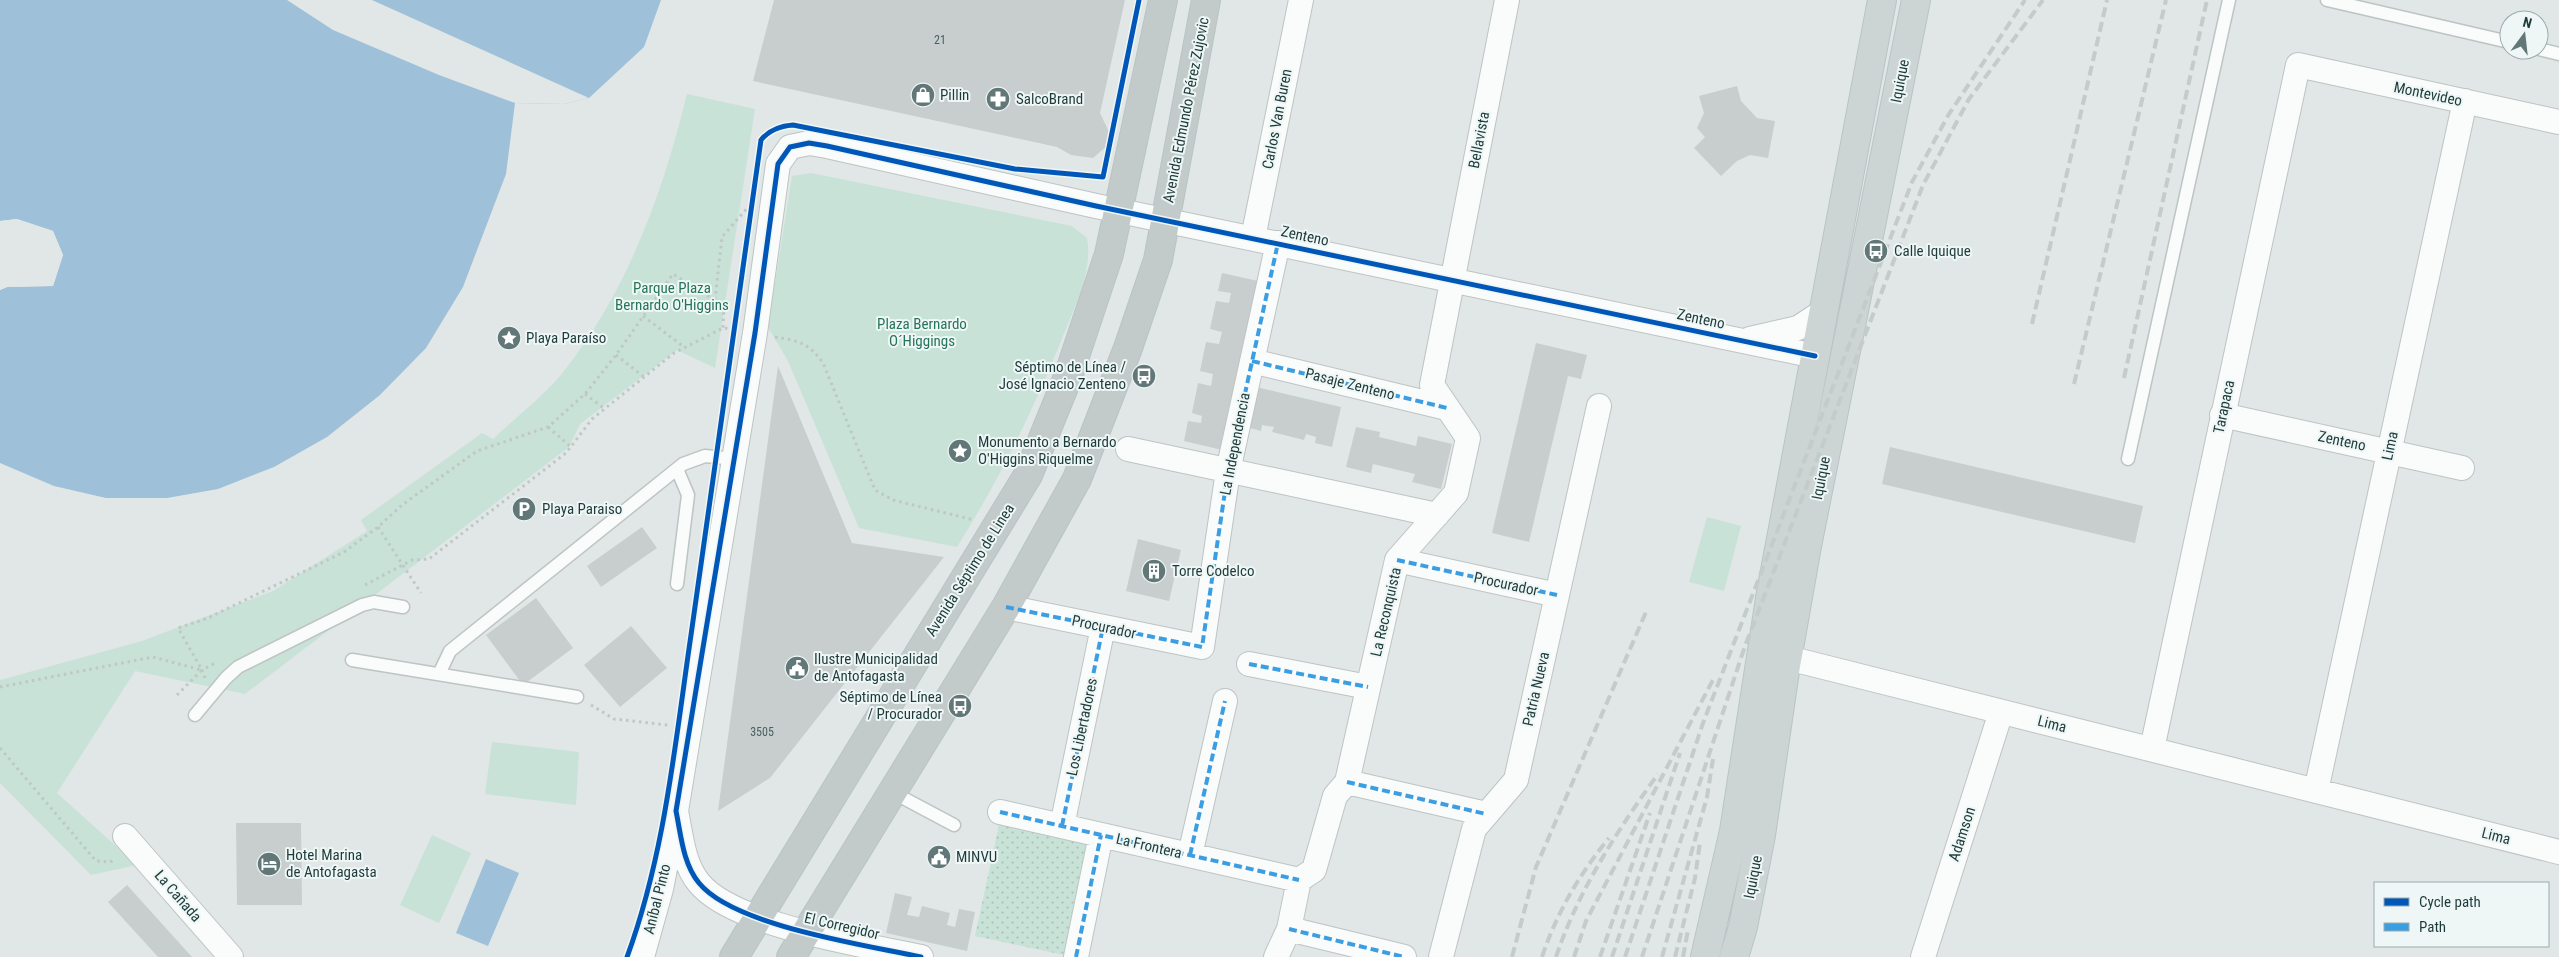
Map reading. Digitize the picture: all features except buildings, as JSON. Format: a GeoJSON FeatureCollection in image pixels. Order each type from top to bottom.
{"type":"FeatureCollection","features":[{"type":"Feature","properties":{"kind":"highway"},"geometry":{"type":"LineString","coordinates":[[1119,210],[1163,0]]}},
{"type":"Feature","properties":{"kind":"highway","name":"Avenida Edmundo Pérez Zujovic"},"geometry":{"type":"LineString","coordinates":[[1165,219],[1206,0]]}},
{"type":"Feature","properties":{"kind":"highway","name":"Avenida Séptimo de Linea"},"geometry":{"type":"LineString","coordinates":[[734,957],[1028,475],[1068,378],[1109,254],[1119,210]]}},
{"type":"Feature","properties":{"kind":"highway"},"geometry":{"type":"LineString","coordinates":[[791,957],[1006,607],[1077,479],[1093,442],[1158,260],[1165,219]]}},
{"type":"Feature","properties":{"kind":"main road","name":"Iquique"},"geometry":{"type":"LineString","coordinates":[[1704,957],[1734,831],[1771,592],[1882,0]]}},
{"type":"Feature","properties":{"kind":"main road","name":"Iquique"},"geometry":{"type":"LineString","coordinates":[[1734,957],[1743,927],[1761,835],[1807,546],[1916,0]]}},
{"type":"Feature","properties":{"kind":"main road"},"geometry":{"type":"LineString","coordinates":[[1824,311],[1842,298],[1864,261]]}},
{"type":"Feature","properties":{"kind":"main road"},"geometry":{"type":"LineString","coordinates":[[1771,592],[1772,620],[1781,646],[1788,658]]}},
{"type":"Feature","properties":{"kind":"street","name":"Carlos Van Buren"},"geometry":{"type":"LineString","coordinates":[[1253,238],[1301,0]]}},
{"type":"Feature","properties":{"kind":"street","name":"Bellavista"},"geometry":{"type":"LineString","coordinates":[[1451,279],[1507,0]]}},
{"type":"Feature","properties":{"kind":"street","name":"Montevideo"},"geometry":{"type":"LineString","coordinates":[[2298,65],[2559,122]]}},
{"type":"Feature","properties":{"kind":"street","name":"Tarapaca"},"geometry":{"type":"LineString","coordinates":[[2152,749],[2298,65]]}},
{"type":"Feature","properties":{"kind":"street","name":"Lima"},"geometry":{"type":"LineString","coordinates":[[2316,791],[2465,101]]}},
{"type":"Feature","properties":{"kind":"street","name":"Zenteno"},"geometry":{"type":"LineString","coordinates":[[790,147],[809,143],[827,146],[1119,210],[1815,356]]}},
{"type":"Feature","properties":{"kind":"street","name":"Aníbal Pinto"},"geometry":{"type":"LineString","coordinates":[[642,957],[661,890],[676,811],[734,459],[740,330],[778,164],[790,147]]}},
{"type":"Feature","properties":{"kind":"street","name":"La Independencia"},"geometry":{"type":"LineString","coordinates":[[1202,648],[1228,470],[1278,243]]}},
{"type":"Feature","properties":{"kind":"street","name":"La Reconquista"},"geometry":{"type":"LineString","coordinates":[[1299,880],[1314,870],[1335,796],[1347,782],[1397,560],[1456,493],[1468,438],[1432,385],[1451,279]]}},
{"type":"Feature","properties":{"kind":"street","name":"Zenteno"},"geometry":{"type":"LineString","coordinates":[[1744,341],[1798,328],[1824,311]]}},
{"type":"Feature","properties":{"kind":"street","name":"Pasaje Zenteno"},"geometry":{"type":"LineString","coordinates":[[1252,361],[1447,408]]}},
{"type":"Feature","properties":{"kind":"street","name":"Patria Nueva"},"geometry":{"type":"LineString","coordinates":[[1441,957],[1474,829],[1516,780],[1599,406]]}},
{"type":"Feature","properties":{"kind":"street","name":"Zenteno"},"geometry":{"type":"LineString","coordinates":[[2222,415],[2462,468]]}},
{"type":"Feature","properties":{"kind":"street"},"geometry":{"type":"LineString","coordinates":[[1128,449],[1437,515]]}},
{"type":"Feature","properties":{"kind":"street","name":"Procurador"},"geometry":{"type":"LineString","coordinates":[[1397,560],[1557,595]]}},
{"type":"Feature","properties":{"kind":"street","name":"Procurador"},"geometry":{"type":"LineString","coordinates":[[1006,607],[1202,648]]}},
{"type":"Feature","properties":{"kind":"street","name":"Los Libertadores"},"geometry":{"type":"LineString","coordinates":[[1062,826],[1102,627]]}},
{"type":"Feature","properties":{"kind":"street","name":"Lima"},"geometry":{"type":"LineString","coordinates":[[1788,658],[2559,852]]}},
{"type":"Feature","properties":{"kind":"street"},"geometry":{"type":"LineString","coordinates":[[1249,664],[1368,687]]}},
{"type":"Feature","properties":{"kind":"street"},"geometry":{"type":"LineString","coordinates":[[1190,855],[1225,701]]}},
{"type":"Feature","properties":{"kind":"street","name":"Adamson"},"geometry":{"type":"LineString","coordinates":[[1923,957],[2001,712]]}},
{"type":"Feature","properties":{"kind":"street"},"geometry":{"type":"LineString","coordinates":[[1347,782],[1486,814]]}},
{"type":"Feature","properties":{"kind":"street","name":"Aníbal Pinto"},"geometry":{"type":"LineString","coordinates":[[676,811],[690,868],[699,883],[725,902],[758,917]]}},
{"type":"Feature","properties":{"kind":"street","name":"La Frontera"},"geometry":{"type":"LineString","coordinates":[[1000,812],[1299,880]]}},
{"type":"Feature","properties":{"kind":"street"},"geometry":{"type":"LineString","coordinates":[[1076,957],[1101,835]]}},
{"type":"Feature","properties":{"kind":"street","name":"La Cañada"},"geometry":{"type":"LineString","coordinates":[[130,842],[231,957]]}},
{"type":"Feature","properties":{"kind":"street"},"geometry":{"type":"LineString","coordinates":[[1276,957],[1289,929],[1299,880]]}},
{"type":"Feature","properties":{"kind":"street","name":"El Corregidor"},"geometry":{"type":"LineString","coordinates":[[758,917],[806,931],[921,957]]}},
{"type":"Feature","properties":{"kind":"street"},"geometry":{"type":"LineString","coordinates":[[1289,929],[1404,957]]}},
{"type":"Feature","properties":{"kind":"lane"},"geometry":{"type":"LineString","coordinates":[[2128,459],[2229,0]]}},
{"type":"Feature","properties":{"kind":"lane"},"geometry":{"type":"LineString","coordinates":[[2327,0],[2356,3],[2499,39]]}},
{"type":"Feature","properties":{"kind":"lane"},"geometry":{"type":"LineString","coordinates":[[439,674],[450,651],[683,464],[705,456],[734,459]]}},
{"type":"Feature","properties":{"kind":"lane"},"geometry":{"type":"LineString","coordinates":[[677,469],[688,495],[677,584]]}},
{"type":"Feature","properties":{"kind":"lane"},"geometry":{"type":"LineString","coordinates":[[195,715],[238,668],[362,604],[374,602],[403,607]]}},
{"type":"Feature","properties":{"kind":"lane"},"geometry":{"type":"LineString","coordinates":[[352,660],[577,697]]}},
{"type":"Feature","properties":{"kind":"lane"},"geometry":{"type":"LineString","coordinates":[[892,792],[954,826]]}},
{"type":"Feature","properties":{"kind":"path"},"geometry":{"type":"LineString","coordinates":[[750,219],[753,201]]}},
{"type":"Feature","properties":{"kind":"path"},"geometry":{"type":"LineString","coordinates":[[715,300],[722,237],[753,201]]}},
{"type":"Feature","properties":{"kind":"path"},"geometry":{"type":"LineString","coordinates":[[212,695],[202,670],[178,628],[208,618],[344,552],[378,527],[402,505],[476,451],[548,427],[585,394],[616,356],[673,274],[724,306],[722,328]]}},
{"type":"Feature","properties":{"kind":"path"},"geometry":{"type":"LineString","coordinates":[[643,316],[684,347]]}},
{"type":"Feature","properties":{"kind":"path"},"geometry":{"type":"LineString","coordinates":[[359,588],[412,560],[429,559],[566,453],[592,419],[674,352],[722,328],[796,341],[814,350],[823,364],[875,490],[893,500],[974,520]]}},
{"type":"Feature","properties":{"kind":"path"},"geometry":{"type":"LineString","coordinates":[[616,356],[644,377]]}},
{"type":"Feature","properties":{"kind":"path"},"geometry":{"type":"LineString","coordinates":[[585,394],[605,409]]}},
{"type":"Feature","properties":{"kind":"path"},"geometry":{"type":"LineString","coordinates":[[548,427],[571,447]]}},
{"type":"Feature","properties":{"kind":"path"},"geometry":{"type":"LineString","coordinates":[[378,527],[401,566],[421,594]]}},
{"type":"Feature","properties":{"kind":"path"},"geometry":{"type":"LineString","coordinates":[[0,687],[153,657],[202,670]]}},
{"type":"Feature","properties":{"kind":"path"},"geometry":{"type":"LineString","coordinates":[[177,695],[202,670],[218,662]]}},
{"type":"Feature","properties":{"kind":"path"},"geometry":{"type":"LineString","coordinates":[[577,697],[614,718],[690,728]]}},
{"type":"Feature","properties":{"kind":"path"},"geometry":{"type":"LineString","coordinates":[[0,748],[96,861],[110,862],[130,842]]}},
{"type":"Feature","properties":{"kind":"green space","name":"Parque Plaza Bernardo O'Higgins"},"geometry":{"type":"Polygon","coordinates":[[[687,94],[755,109],[715,368],[677,350],[580,424],[569,447],[245,694],[135,671],[57,793],[137,865],[91,875],[0,783],[0,680],[142,641],[273,591],[367,531],[361,520],[482,433],[493,439],[557,380],[587,340],[607,307],[625,274],[654,203],[667,167],[687,94]]]}},
{"type":"Feature","properties":{"kind":"green space","name":"Plaza Bernardo O´Higgings"},"geometry":{"type":"Polygon","coordinates":[[[811,173],[1072,226],[1087,238],[1087,263],[1082,288],[1052,363],[1028,417],[1001,470],[957,547],[859,528],[788,361],[768,327],[792,176],[811,173]]]}},
{"type":"Feature","properties":{"kind":"green space"},"geometry":{"type":"Polygon","coordinates":[[[1707,517],[1741,526],[1724,591],[1689,582],[1707,517]]]}},
{"type":"Feature","properties":{"kind":"green space"},"geometry":{"type":"Polygon","coordinates":[[[492,742],[579,752],[576,805],[485,794],[492,742]]]}},
{"type":"Feature","properties":{"kind":"green space"},"geometry":{"type":"Polygon","coordinates":[[[1000,820],[1094,839],[1069,956],[975,936],[1000,820]]]}},
{"type":"Feature","properties":{"kind":"green space"},"geometry":{"type":"Polygon","coordinates":[[[432,835],[471,853],[439,923],[400,905],[432,835]]]}},
{"type":"Feature","properties":{"kind":"water"},"geometry":{"type":"Polygon","coordinates":[[[0,0],[661,0],[644,47],[589,98],[564,104],[515,103],[506,174],[463,287],[426,348],[380,395],[327,437],[274,467],[218,489],[167,498],[106,498],[54,486],[0,463],[0,290],[7,287],[53,286],[63,255],[53,231],[17,219],[0,221],[0,0]]]}},
{"type":"Feature","properties":{"kind":"water"},"geometry":{"type":"Polygon","coordinates":[[[486,859],[519,873],[488,946],[456,933],[486,859]]]}},
{"type":"Feature","properties":{"kind":"pier"},"geometry":{"type":"Polygon","coordinates":[[[287,0],[372,0],[589,98],[564,104],[515,103],[439,75],[333,30],[287,0]]]}},
{"type":"Feature","properties":{"kind":"pier"},"geometry":{"type":"Polygon","coordinates":[[[17,219],[53,231],[63,255],[53,286],[7,287],[0,290],[0,287],[7,284],[51,283],[60,255],[51,233],[17,222],[0,224],[0,221],[17,219]]]}},
{"type":"Feature","properties":{"kind":"railway"},"geometry":{"type":"LineString","coordinates":[[1625,957],[1703,723],[1912,182],[1949,114],[2025,0]]}},
{"type":"Feature","properties":{"kind":"railway"},"geometry":{"type":"LineString","coordinates":[[1642,957],[1745,646],[1923,185],[1969,99],[2043,0]]}},
{"type":"Feature","properties":{"kind":"railway"},"geometry":{"type":"LineString","coordinates":[[2032,324],[2107,0]]}},
{"type":"Feature","properties":{"kind":"railway"},"geometry":{"type":"LineString","coordinates":[[2074,384],[2166,0]]}},
{"type":"Feature","properties":{"kind":"railway"},"geometry":{"type":"LineString","coordinates":[[2124,378],[2207,0]]}},
{"type":"Feature","properties":{"kind":"railway"},"geometry":{"type":"LineString","coordinates":[[1512,957],[1536,867],[1646,612]]}},
{"type":"Feature","properties":{"kind":"railway"},"geometry":{"type":"LineString","coordinates":[[1574,957],[1586,921],[1714,678]]}},
{"type":"Feature","properties":{"kind":"railway"},"geometry":{"type":"LineString","coordinates":[[1612,957],[1680,753]]}},
{"type":"Feature","properties":{"kind":"railway"},"geometry":{"type":"LineString","coordinates":[[1662,957],[1707,797],[1713,759]]}},
{"type":"Feature","properties":{"kind":"railway"},"geometry":{"type":"LineString","coordinates":[[1556,957],[1575,909],[1587,885],[1628,817],[1658,774]]}},
{"type":"Feature","properties":{"kind":"railway"},"geometry":{"type":"LineString","coordinates":[[1600,957],[1650,813]]}},
{"type":"Feature","properties":{"kind":"railway"},"geometry":{"type":"LineString","coordinates":[[1542,957],[1570,894],[1609,838]]}},
{"type":"Feature","properties":{"kind":"railway"},"geometry":{"type":"LineString","coordinates":[[1675,957],[1695,878],[1700,842]]}},
{"type":"Feature","properties":{"kind":"railway"},"geometry":{"type":"LineString","coordinates":[[1683,957],[1688,930]]}},
{"type":"Feature","properties":{"kind":"marked path"},"geometry":{"type":"LineString","coordinates":[[1006,607],[1202,647],[1228,471],[1278,243]]}},
{"type":"Feature","properties":{"kind":"marked path"},"geometry":{"type":"LineString","coordinates":[[1252,361],[1447,408]]}},
{"type":"Feature","properties":{"kind":"marked path"},"geometry":{"type":"LineString","coordinates":[[1397,560],[1557,595]]}},
{"type":"Feature","properties":{"kind":"marked path"},"geometry":{"type":"LineString","coordinates":[[1062,826],[1103,627]]}},
{"type":"Feature","properties":{"kind":"marked path"},"geometry":{"type":"LineString","coordinates":[[1249,664],[1368,687]]}},
{"type":"Feature","properties":{"kind":"marked path"},"geometry":{"type":"LineString","coordinates":[[1190,855],[1225,701]]}},
{"type":"Feature","properties":{"kind":"marked path"},"geometry":{"type":"LineString","coordinates":[[1347,782],[1486,814]]}},
{"type":"Feature","properties":{"kind":"marked path"},"geometry":{"type":"LineString","coordinates":[[1000,812],[1299,880]]}},
{"type":"Feature","properties":{"kind":"marked path"},"geometry":{"type":"LineString","coordinates":[[1076,957],[1101,835]]}},
{"type":"Feature","properties":{"kind":"marked path"},"geometry":{"type":"LineString","coordinates":[[1289,929],[1404,957]]}},
{"type":"Feature","properties":{"kind":"cycle path"},"geometry":{"type":"LineString","coordinates":[[627,957],[651,878],[674,757],[761,140],[775,129],[793,125],[1015,169],[1103,177],[1139,0]]}},
{"type":"Feature","properties":{"kind":"cycle path"},"geometry":{"type":"LineString","coordinates":[[921,957],[802,932],[741,911],[716,898],[699,883],[689,867],[683,849],[676,811],[755,333],[778,164],[790,147],[809,143],[827,146],[1096,206],[1815,356]]}},
{"type":"Feature","properties":{"kind":"place","name":"Pillin"},"geometry":{"type":"Point","coordinates":[923,95]}},
{"type":"Feature","properties":{"kind":"place","name":"SalcoBrand"},"geometry":{"type":"Point","coordinates":[998,99]}},
{"type":"Feature","properties":{"kind":"place","name":"Calle Iquique"},"geometry":{"type":"Point","coordinates":[1876,251]}},
{"type":"Feature","properties":{"kind":"place","name":"Playa Paraíso"},"geometry":{"type":"Point","coordinates":[509,338]}},
{"type":"Feature","properties":{"kind":"place","name":"Séptimo de Línea / José Ignacio Zenteno"},"geometry":{"type":"Point","coordinates":[1144,376]}},
{"type":"Feature","properties":{"kind":"place","name":"Monumento a Bernardo O'Higgins Riquelme"},"geometry":{"type":"Point","coordinates":[960,451]}},
{"type":"Feature","properties":{"kind":"place","name":"Playa Paraiso"},"geometry":{"type":"Point","coordinates":[524,509]}},
{"type":"Feature","properties":{"kind":"place","name":"Torre Codelco"},"geometry":{"type":"Point","coordinates":[1154,571]}},
{"type":"Feature","properties":{"kind":"place","name":"Ilustre Municipalidad de Antofagasta"},"geometry":{"type":"Point","coordinates":[797,668]}},
{"type":"Feature","properties":{"kind":"place","name":"Séptimo de Línea / Procurador"},"geometry":{"type":"Point","coordinates":[960,706]}},
{"type":"Feature","properties":{"kind":"place","name":"MINVU"},"geometry":{"type":"Point","coordinates":[939,857]}},
{"type":"Feature","properties":{"kind":"place","name":"Hotel Marina de Antofagasta"},"geometry":{"type":"Point","coordinates":[269,864]}}]}
